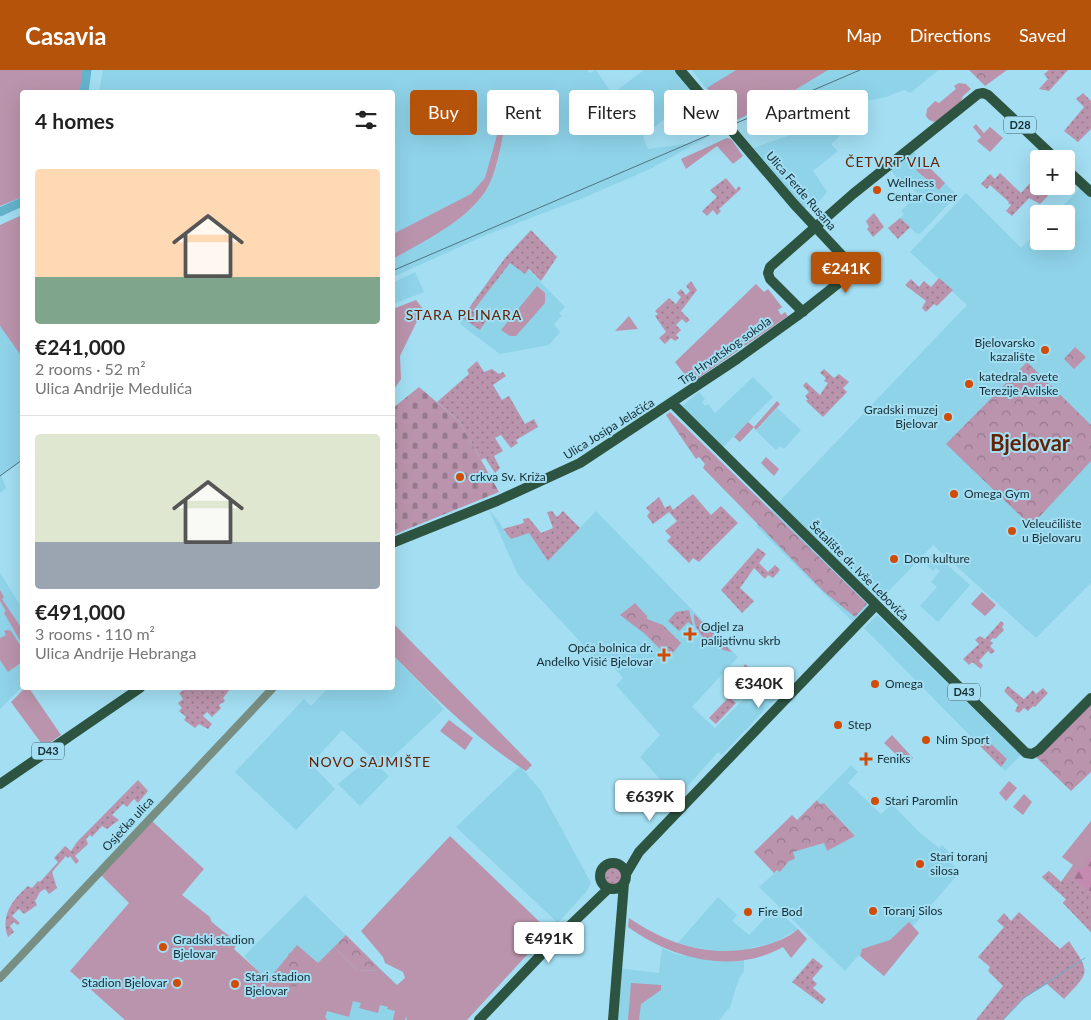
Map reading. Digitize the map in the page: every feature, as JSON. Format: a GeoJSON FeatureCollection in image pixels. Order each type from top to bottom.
{"type":"FeatureCollection","features":[{"type":"Feature","properties":{"kind":"main road","name":"Ulica Ferde Rusana"},"geometry":{"type":"LineString","coordinates":[[680,70],[806,217],[811,229],[850,264]]}},
{"type":"Feature","properties":{"kind":"main road","name":"D28"},"geometry":{"type":"LineString","coordinates":[[811,229],[978,94],[983,93],[1046,150]]}},
{"type":"Feature","properties":{"kind":"main road"},"geometry":{"type":"LineString","coordinates":[[1075,177],[1091,192]]}},
{"type":"Feature","properties":{"kind":"main road"},"geometry":{"type":"LineString","coordinates":[[803,312],[771,281],[768,273],[770,267],[811,229]]}},
{"type":"Feature","properties":{"kind":"main road","name":"Trg Hrvatskog sokola"},"geometry":{"type":"LineString","coordinates":[[673,404],[803,312],[848,277],[852,269],[850,264]]}},
{"type":"Feature","properties":{"kind":"main road"},"geometry":{"type":"LineString","coordinates":[[792,319],[796,310],[795,305]]}},
{"type":"Feature","properties":{"kind":"main road","name":"Ulica Josipa Jelačića"},"geometry":{"type":"LineString","coordinates":[[395,542],[497,501],[575,466],[673,404]]}},
{"type":"Feature","properties":{"kind":"main road","name":"Šetalište dr. Ivše Lebovića"},"geometry":{"type":"LineString","coordinates":[[673,404],[1029,754],[1039,750],[1091,698]]}},
{"type":"Feature","properties":{"kind":"main road"},"geometry":{"type":"LineString","coordinates":[[558,937],[562,930],[600,888],[603,868],[610,863],[624,863],[639,852],[876,604]]}},
{"type":"Feature","properties":{"kind":"main road","name":"D43"},"geometry":{"type":"LineString","coordinates":[[0,784],[137,690]]}},
{"type":"Feature","properties":{"kind":"main road"},"geometry":{"type":"LineString","coordinates":[[613,1020],[622,901],[626,878],[639,852]]}},
{"type":"Feature","properties":{"kind":"main road"},"geometry":{"type":"LineString","coordinates":[[618,864],[626,878]]}},
{"type":"Feature","properties":{"kind":"main road"},"geometry":{"type":"LineString","coordinates":[[479,1020],[558,937],[611,889],[626,878]]}},
{"type":"Feature","properties":{"kind":"main road"},"geometry":{"type":"LineString","coordinates":[[601,881],[622,901]]}},
{"type":"Feature","properties":{"kind":"street","name":"Osječka ulica"},"geometry":{"type":"LineString","coordinates":[[0,978],[271,690]]}},
{"type":"Feature","properties":{"kind":"shaded area"},"geometry":{"type":"Polygon","coordinates":[[[103,70],[587,70],[589,73],[596,70],[609,90],[569,90],[569,135],[645,135],[643,137],[648,149],[693,143],[711,135],[650,169],[583,198],[486,235],[395,276],[395,258],[461,217],[485,192],[497,165],[503,135],[559,135],[559,90],[487,90],[487,135],[500,135],[495,162],[489,178],[470,203],[448,221],[422,230],[395,245],[395,90],[99,90],[103,70]]]}},
{"type":"Feature","properties":{"kind":"shaded area"},"geometry":{"type":"Polygon","coordinates":[[[644,70],[680,70],[696,90],[664,90],[664,119],[654,128],[654,90],[617,90],[644,70]]]}},
{"type":"Feature","properties":{"kind":"shaded area"},"geometry":{"type":"Polygon","coordinates":[[[692,70],[939,70],[910,93],[904,90],[886,97],[868,100],[868,90],[747,90],[747,116],[737,120],[737,90],[708,90],[692,70]]]}},
{"type":"Feature","properties":{"kind":"shaded area"},"geometry":{"type":"Polygon","coordinates":[[[790,135],[839,135],[831,144],[838,151],[813,171],[827,192],[817,204],[813,203],[804,209],[754,148],[790,135]]]}},
{"type":"Feature","properties":{"kind":"shaded area"},"geometry":{"type":"Polygon","coordinates":[[[912,150],[957,195],[920,234],[916,233],[900,218],[904,214],[901,211],[918,194],[903,180],[900,182],[890,169],[912,150]]]}},
{"type":"Feature","properties":{"kind":"shaded area"},"geometry":{"type":"Polygon","coordinates":[[[1083,185],[1091,192],[1091,583],[1036,638],[933,545],[856,625],[756,526],[967,305],[910,252],[966,193],[1021,248],[1030,239],[1030,250],[1075,250],[1075,205],[1064,205],[1083,185]]]}},
{"type":"Feature","properties":{"kind":"shaded area"},"geometry":{"type":"Polygon","coordinates":[[[505,258],[525,273],[528,269],[565,307],[559,313],[562,316],[554,324],[560,332],[549,345],[500,354],[460,324],[468,309],[505,258]]]}},
{"type":"Feature","properties":{"kind":"shaded area"},"geometry":{"type":"Polygon","coordinates":[[[415,272],[424,292],[395,303],[395,282],[415,272]]]}},
{"type":"Feature","properties":{"kind":"shaded area"},"geometry":{"type":"Polygon","coordinates":[[[0,326],[20,354],[20,461],[1,475],[6,488],[0,493],[0,326]]]}},
{"type":"Feature","properties":{"kind":"shaded area"},"geometry":{"type":"Polygon","coordinates":[[[753,377],[773,397],[722,448],[682,406],[699,392],[705,399],[702,402],[705,406],[708,404],[715,413],[753,377]]]}},
{"type":"Feature","properties":{"kind":"shaded area"},"geometry":{"type":"Polygon","coordinates":[[[777,408],[801,430],[784,449],[780,446],[776,450],[756,431],[777,408]]]}},
{"type":"Feature","properties":{"kind":"shaded area","name":"Opća bolnica dr. Anđelko Višić Bjelovar"},"geometry":{"type":"Polygon","coordinates":[[[489,510],[500,523],[505,533],[529,533],[548,561],[596,511],[738,657],[692,707],[715,728],[763,680],[779,695],[722,755],[718,752],[677,798],[640,757],[660,735],[616,685],[623,678],[608,661],[603,666],[518,575],[489,510]]]}},
{"type":"Feature","properties":{"kind":"shaded area"},"geometry":{"type":"Polygon","coordinates":[[[934,553],[970,585],[938,622],[920,606],[937,587],[931,582],[940,571],[936,568],[933,571],[924,563],[934,553]]]}},
{"type":"Feature","properties":{"kind":"shaded area"},"geometry":{"type":"Polygon","coordinates":[[[0,573],[20,605],[20,689],[0,709],[0,573]]]}},
{"type":"Feature","properties":{"kind":"shaded area"},"geometry":{"type":"Polygon","coordinates":[[[877,615],[1021,755],[1005,771],[864,628],[877,615]]]}},
{"type":"Feature","properties":{"kind":"shaded area"},"geometry":{"type":"Polygon","coordinates":[[[395,657],[444,709],[382,767],[342,730],[311,764],[335,789],[296,830],[235,772],[304,699],[311,706],[326,690],[395,690],[395,657]]]}},
{"type":"Feature","properties":{"kind":"shaded area"},"geometry":{"type":"Polygon","coordinates":[[[370,758],[389,776],[360,806],[338,784],[370,758]]]}},
{"type":"Feature","properties":{"kind":"shaded area"},"geometry":{"type":"Polygon","coordinates":[[[851,765],[858,772],[848,783],[881,814],[892,804],[919,832],[939,848],[942,845],[950,853],[945,857],[960,872],[913,926],[919,933],[884,976],[859,955],[845,971],[759,887],[787,864],[792,852],[824,843],[827,851],[855,836],[825,803],[820,804],[817,800],[851,765]]]}},
{"type":"Feature","properties":{"kind":"shaded area"},"geometry":{"type":"Polygon","coordinates":[[[520,766],[541,791],[591,883],[587,891],[558,923],[456,827],[520,766]]]}},
{"type":"Feature","properties":{"kind":"shaded area"},"geometry":{"type":"Polygon","coordinates":[[[305,895],[400,988],[450,1020],[299,1020],[275,988],[244,956],[305,895]]]}},
{"type":"Feature","properties":{"kind":"shaded area"},"geometry":{"type":"Polygon","coordinates":[[[718,897],[737,915],[732,921],[749,935],[775,908],[798,929],[776,942],[735,952],[718,952],[677,944],[718,897]]]}},
{"type":"Feature","properties":{"kind":"shaded area"},"geometry":{"type":"Polygon","coordinates":[[[662,948],[675,954],[719,961],[744,959],[744,972],[739,978],[730,1007],[719,1020],[613,1020],[617,968],[659,973],[662,948]]]}},
{"type":"Feature","properties":{"kind":"green space"},"geometry":{"type":"Polygon","coordinates":[[[0,70],[87,70],[84,90],[20,90],[20,198],[0,206],[0,70]]]}},
{"type":"Feature","properties":{"kind":"green space"},"geometry":{"type":"Polygon","coordinates":[[[736,70],[828,70],[795,90],[747,90],[747,115],[737,120],[737,90],[709,90],[707,88],[736,70]]]}},
{"type":"Feature","properties":{"kind":"green space"},"geometry":{"type":"Polygon","coordinates":[[[969,70],[1007,70],[985,86],[969,70]]]}},
{"type":"Feature","properties":{"kind":"green space"},"geometry":{"type":"Polygon","coordinates":[[[1049,70],[1068,70],[1049,91],[1039,89],[1048,79],[1044,74],[1049,70]]]}},
{"type":"Feature","properties":{"kind":"green space"},"geometry":{"type":"Polygon","coordinates":[[[959,83],[966,84],[971,89],[963,96],[960,104],[935,122],[929,120],[926,116],[927,109],[935,101],[939,103],[956,89],[954,86],[959,83]]]}},
{"type":"Feature","properties":{"kind":"green space"},"geometry":{"type":"Polygon","coordinates":[[[1083,93],[1091,101],[1091,129],[1078,142],[1064,131],[1084,107],[1076,99],[1083,93]]]}},
{"type":"Feature","properties":{"kind":"green space"},"geometry":{"type":"Polygon","coordinates":[[[976,124],[984,133],[990,127],[1003,138],[990,152],[977,141],[981,137],[973,127],[976,124]]]}},
{"type":"Feature","properties":{"kind":"green space"},"geometry":{"type":"Polygon","coordinates":[[[497,135],[503,135],[500,152],[489,185],[476,203],[454,222],[395,258],[395,233],[471,194],[485,178],[497,135]]]}},
{"type":"Feature","properties":{"kind":"green space"},"geometry":{"type":"Polygon","coordinates":[[[727,138],[731,139],[743,156],[733,164],[717,146],[686,169],[681,159],[727,138]]]}},
{"type":"Feature","properties":{"kind":"green space"},"geometry":{"type":"Polygon","coordinates":[[[924,162],[945,183],[939,190],[916,170],[924,162]]]}},
{"type":"Feature","properties":{"kind":"green space"},"geometry":{"type":"Polygon","coordinates":[[[1000,173],[1021,193],[1030,183],[1030,195],[1048,196],[1040,204],[1029,198],[1012,216],[1006,211],[1011,205],[1009,202],[990,185],[987,189],[981,184],[990,174],[995,179],[1000,173]]]}},
{"type":"Feature","properties":{"kind":"green space"},"geometry":{"type":"Polygon","coordinates":[[[726,178],[736,190],[739,186],[741,189],[719,209],[721,211],[717,215],[713,210],[707,216],[702,211],[717,197],[710,190],[726,178]]]}},
{"type":"Feature","properties":{"kind":"green space"},"geometry":{"type":"Polygon","coordinates":[[[874,213],[884,227],[873,237],[867,229],[869,227],[866,221],[874,213]]]}},
{"type":"Feature","properties":{"kind":"green space"},"geometry":{"type":"Polygon","coordinates":[[[20,216],[20,354],[0,326],[0,225],[20,216]]]}},
{"type":"Feature","properties":{"kind":"green space"},"geometry":{"type":"Polygon","coordinates":[[[900,218],[910,227],[898,239],[888,228],[900,218]]]}},
{"type":"Feature","properties":{"kind":"green space"},"geometry":{"type":"Polygon","coordinates":[[[531,230],[557,257],[541,281],[529,269],[525,274],[510,263],[473,311],[486,321],[480,330],[462,318],[505,258],[531,230]]]}},
{"type":"Feature","properties":{"kind":"green space"},"geometry":{"type":"Polygon","coordinates":[[[939,278],[953,290],[937,306],[934,304],[926,312],[922,308],[926,301],[905,285],[911,279],[919,287],[924,281],[931,287],[939,278]]]}},
{"type":"Feature","properties":{"kind":"green space"},"geometry":{"type":"Polygon","coordinates":[[[691,281],[697,290],[681,311],[690,320],[686,323],[682,319],[676,325],[681,330],[676,335],[679,338],[675,341],[671,338],[665,344],[659,338],[666,332],[655,316],[658,314],[655,311],[669,298],[676,304],[681,297],[677,293],[681,289],[686,295],[690,291],[686,286],[691,281]]]}},
{"type":"Feature","properties":{"kind":"green space"},"geometry":{"type":"Polygon","coordinates":[[[756,284],[764,292],[768,289],[782,307],[778,310],[781,315],[785,312],[788,316],[694,381],[689,380],[675,362],[756,284]]]}},
{"type":"Feature","properties":{"kind":"green space"},"geometry":{"type":"Polygon","coordinates":[[[537,286],[545,293],[545,303],[516,336],[510,336],[501,330],[537,286]]]}},
{"type":"Feature","properties":{"kind":"green space"},"geometry":{"type":"Polygon","coordinates":[[[416,300],[423,309],[400,356],[401,379],[395,388],[395,308],[416,300]]]}},
{"type":"Feature","properties":{"kind":"green space"},"geometry":{"type":"Polygon","coordinates":[[[629,316],[638,329],[615,331],[629,316]]]}},
{"type":"Feature","properties":{"kind":"green space"},"geometry":{"type":"Polygon","coordinates":[[[1075,347],[1086,357],[1074,369],[1064,359],[1075,347]]]}},
{"type":"Feature","properties":{"kind":"green space"},"geometry":{"type":"Polygon","coordinates":[[[477,361],[484,372],[492,369],[499,374],[503,372],[506,376],[493,385],[502,400],[509,396],[525,424],[534,419],[538,427],[516,440],[518,443],[511,448],[501,435],[495,438],[503,451],[494,456],[500,468],[495,473],[485,458],[481,460],[459,421],[437,402],[469,374],[467,370],[477,361]]]}},
{"type":"Feature","properties":{"kind":"green space"},"geometry":{"type":"Polygon","coordinates":[[[1027,362],[1091,425],[1091,461],[1031,526],[946,444],[1027,362]]]}},
{"type":"Feature","properties":{"kind":"green space"},"geometry":{"type":"Polygon","coordinates":[[[824,369],[834,378],[839,374],[849,382],[843,388],[847,392],[823,417],[806,401],[808,399],[805,396],[809,392],[803,386],[806,382],[820,395],[828,383],[824,381],[826,378],[820,373],[824,369]]]}},
{"type":"Feature","properties":{"kind":"green space"},"geometry":{"type":"Polygon","coordinates":[[[419,387],[459,421],[499,492],[395,534],[395,406],[419,387]]]}},
{"type":"Feature","properties":{"kind":"green space"},"geometry":{"type":"Polygon","coordinates":[[[777,401],[780,404],[756,430],[754,427],[777,401]]]}},
{"type":"Feature","properties":{"kind":"green space"},"geometry":{"type":"Polygon","coordinates":[[[670,412],[867,604],[855,617],[823,591],[703,468],[705,464],[699,457],[696,459],[666,415],[670,412]]]}},
{"type":"Feature","properties":{"kind":"green space"},"geometry":{"type":"Polygon","coordinates":[[[748,422],[754,427],[740,442],[734,437],[748,422]]]}},
{"type":"Feature","properties":{"kind":"green space"},"geometry":{"type":"Polygon","coordinates":[[[766,457],[779,469],[774,476],[761,463],[766,457]]]}},
{"type":"Feature","properties":{"kind":"green space"},"geometry":{"type":"Polygon","coordinates":[[[693,494],[711,515],[721,506],[738,523],[699,562],[693,558],[689,563],[667,541],[671,537],[665,531],[677,521],[669,512],[653,524],[647,516],[650,512],[646,508],[659,497],[665,508],[670,505],[673,510],[693,494]]]}},
{"type":"Feature","properties":{"kind":"green space"},"geometry":{"type":"Polygon","coordinates":[[[552,511],[557,517],[563,511],[580,528],[548,561],[529,533],[511,539],[503,529],[524,523],[523,519],[529,518],[541,533],[553,528],[547,512],[552,511]]]}},
{"type":"Feature","properties":{"kind":"green space"},"geometry":{"type":"Polygon","coordinates":[[[758,548],[766,554],[759,563],[768,572],[775,565],[780,570],[773,578],[768,575],[765,579],[754,568],[740,588],[754,601],[742,613],[721,590],[758,548]]]}},
{"type":"Feature","properties":{"kind":"green space"},"geometry":{"type":"Polygon","coordinates":[[[0,590],[4,597],[2,599],[20,626],[20,641],[4,613],[6,611],[0,601],[0,590]]]}},
{"type":"Feature","properties":{"kind":"green space"},"geometry":{"type":"Polygon","coordinates":[[[982,592],[996,605],[985,616],[971,604],[982,592]]]}},
{"type":"Feature","properties":{"kind":"green space"},"geometry":{"type":"Polygon","coordinates":[[[635,603],[647,616],[647,619],[663,625],[681,643],[669,658],[645,634],[620,615],[635,603]]]}},
{"type":"Feature","properties":{"kind":"green space"},"geometry":{"type":"Polygon","coordinates":[[[689,610],[693,626],[688,622],[679,631],[668,621],[676,612],[689,610]]]}},
{"type":"Feature","properties":{"kind":"green space"},"geometry":{"type":"Polygon","coordinates":[[[694,614],[732,652],[718,648],[700,634],[696,628],[694,614]]]}},
{"type":"Feature","properties":{"kind":"green space"},"geometry":{"type":"Polygon","coordinates":[[[1001,621],[1004,624],[1002,627],[1004,630],[995,639],[993,638],[990,641],[993,643],[990,646],[995,651],[991,654],[988,651],[979,661],[983,665],[981,669],[972,662],[969,665],[963,659],[979,644],[975,640],[980,636],[985,639],[1001,621]]]}},
{"type":"Feature","properties":{"kind":"green space"},"geometry":{"type":"Polygon","coordinates":[[[395,625],[532,765],[526,771],[508,759],[440,702],[395,657],[395,625]]]}},
{"type":"Feature","properties":{"kind":"green space"},"geometry":{"type":"Polygon","coordinates":[[[4,631],[11,631],[20,645],[20,663],[8,672],[0,660],[0,638],[6,635],[4,631]]]}},
{"type":"Feature","properties":{"kind":"green space"},"geometry":{"type":"Polygon","coordinates":[[[745,664],[760,678],[753,686],[740,673],[745,664]]]}},
{"type":"Feature","properties":{"kind":"green space"},"geometry":{"type":"Polygon","coordinates":[[[1008,686],[1024,699],[1033,690],[1036,694],[1043,688],[1048,693],[1035,707],[1033,706],[1028,711],[1024,708],[1019,713],[1015,711],[1018,705],[1004,691],[1008,686]]]}},
{"type":"Feature","properties":{"kind":"green space"},"geometry":{"type":"Polygon","coordinates":[[[23,690],[30,690],[61,735],[44,747],[11,702],[23,690]]]}},
{"type":"Feature","properties":{"kind":"green space"},"geometry":{"type":"Polygon","coordinates":[[[183,690],[229,690],[223,698],[225,701],[219,705],[221,708],[212,717],[207,712],[203,716],[212,724],[208,729],[199,724],[195,728],[184,720],[186,717],[179,711],[182,708],[178,703],[183,699],[179,693],[183,690]]]}},
{"type":"Feature","properties":{"kind":"green space"},"geometry":{"type":"Polygon","coordinates":[[[729,697],[736,703],[716,724],[709,718],[729,697]]]}},
{"type":"Feature","properties":{"kind":"green space"},"geometry":{"type":"Polygon","coordinates":[[[1091,701],[1091,772],[1071,791],[1036,757],[1091,701]]]}},
{"type":"Feature","properties":{"kind":"green space"},"geometry":{"type":"Polygon","coordinates":[[[449,720],[473,738],[465,750],[440,731],[449,720]]]}},
{"type":"Feature","properties":{"kind":"green space"},"geometry":{"type":"Polygon","coordinates":[[[892,735],[913,758],[907,765],[884,743],[892,735]]]}},
{"type":"Feature","properties":{"kind":"green space"},"geometry":{"type":"Polygon","coordinates":[[[985,738],[1007,759],[1001,767],[977,743],[985,738]]]}},
{"type":"Feature","properties":{"kind":"green space"},"geometry":{"type":"Polygon","coordinates":[[[138,780],[148,791],[138,803],[134,799],[127,807],[123,804],[112,815],[119,820],[107,829],[102,826],[92,837],[90,835],[86,839],[88,844],[75,856],[79,861],[76,864],[70,856],[68,858],[66,856],[52,872],[57,888],[49,894],[45,889],[40,892],[35,901],[37,905],[24,914],[19,909],[12,916],[20,923],[17,925],[14,922],[10,926],[14,932],[8,937],[5,922],[9,909],[17,897],[28,886],[32,888],[38,881],[40,882],[58,862],[54,858],[65,846],[71,851],[77,842],[138,780]]]}},
{"type":"Feature","properties":{"kind":"green space"},"geometry":{"type":"Polygon","coordinates":[[[1009,781],[1017,788],[1006,801],[999,793],[1009,781]]]}},
{"type":"Feature","properties":{"kind":"green space"},"geometry":{"type":"Polygon","coordinates":[[[1024,794],[1032,802],[1023,815],[1013,807],[1024,794]]]}},
{"type":"Feature","properties":{"kind":"green space"},"geometry":{"type":"Polygon","coordinates":[[[817,800],[820,804],[824,803],[855,836],[827,851],[824,843],[793,852],[795,859],[789,861],[780,872],[777,870],[774,873],[754,852],[792,815],[797,820],[817,800]]]}},
{"type":"Feature","properties":{"kind":"green space"},"geometry":{"type":"Polygon","coordinates":[[[152,821],[204,869],[182,895],[210,917],[211,921],[234,940],[237,943],[234,949],[268,980],[297,945],[318,963],[334,947],[358,971],[381,970],[397,985],[405,978],[403,972],[385,963],[383,957],[361,931],[450,836],[547,929],[547,933],[467,1020],[407,1020],[406,1016],[405,1020],[393,1020],[395,1011],[387,1009],[388,1007],[380,1005],[378,1013],[359,1008],[361,1003],[353,1001],[349,1017],[327,1011],[325,1018],[328,1020],[125,1020],[70,971],[129,903],[101,875],[152,821]]]}},
{"type":"Feature","properties":{"kind":"green space"},"geometry":{"type":"Polygon","coordinates":[[[1091,821],[1091,932],[1063,903],[1066,899],[1042,877],[1049,871],[1061,882],[1073,865],[1062,857],[1091,821]]]}},
{"type":"Feature","properties":{"kind":"green space"},"geometry":{"type":"Polygon","coordinates":[[[1085,858],[1091,859],[1091,892],[1074,880],[1077,869],[1084,868],[1088,864],[1085,858]]]}},
{"type":"Feature","properties":{"kind":"green space"},"geometry":{"type":"Polygon","coordinates":[[[613,867],[619,870],[622,876],[619,882],[613,885],[607,882],[604,876],[607,870],[613,867]]]}},
{"type":"Feature","properties":{"kind":"green space"},"geometry":{"type":"Polygon","coordinates":[[[1049,871],[1061,882],[1074,880],[1091,892],[1091,932],[1063,903],[1066,899],[1042,877],[1049,871]]]}},
{"type":"Feature","properties":{"kind":"green space"},"geometry":{"type":"Polygon","coordinates":[[[1019,912],[1060,949],[1069,941],[1084,966],[1083,977],[1064,999],[1047,984],[1024,998],[1003,1020],[976,1020],[1003,986],[988,971],[990,967],[978,957],[1004,927],[997,921],[1004,913],[1011,921],[1019,912]]]}},
{"type":"Feature","properties":{"kind":"green space"},"geometry":{"type":"Polygon","coordinates":[[[629,918],[676,943],[710,950],[745,950],[763,946],[786,937],[798,929],[807,939],[791,958],[783,947],[764,955],[744,960],[703,960],[664,948],[645,938],[628,927],[629,918]]]}},
{"type":"Feature","properties":{"kind":"green space"},"geometry":{"type":"Polygon","coordinates":[[[909,922],[919,933],[884,976],[860,956],[862,949],[890,940],[909,922]]]}},
{"type":"Feature","properties":{"kind":"green space"},"geometry":{"type":"Polygon","coordinates":[[[346,935],[381,970],[358,971],[334,947],[346,935]]]}},
{"type":"Feature","properties":{"kind":"green space"},"geometry":{"type":"Polygon","coordinates":[[[289,953],[304,957],[296,988],[281,984],[289,953]]]}},
{"type":"Feature","properties":{"kind":"green space"},"geometry":{"type":"Polygon","coordinates":[[[813,958],[823,966],[812,979],[817,984],[813,988],[826,999],[822,1004],[792,982],[813,958]]]}},
{"type":"Feature","properties":{"kind":"green space"},"geometry":{"type":"Polygon","coordinates":[[[631,983],[661,985],[661,990],[641,1004],[639,1020],[628,1020],[631,983]]]}},
{"type":"Feature","properties":{"kind":"waterway"},"geometry":{"type":"LineString","coordinates":[[84,90],[87,70]]}},
{"type":"Feature","properties":{"kind":"waterway"},"geometry":{"type":"LineString","coordinates":[[0,212],[20,203]]}},
{"type":"Feature","properties":{"kind":"waterway"},"geometry":{"type":"LineString","coordinates":[[1003,1020],[1024,998],[1085,958]]}},
{"type":"Feature","properties":{"kind":"railway"},"geometry":{"type":"LineString","coordinates":[[395,270],[860,70]]}},
{"type":"Feature","properties":{"kind":"railway"},"geometry":{"type":"LineString","coordinates":[[0,476],[20,461]]}},
{"type":"Feature","properties":{"kind":"place","name":"Wellness Centar Coner"},"geometry":{"type":"Point","coordinates":[877,190]}},
{"type":"Feature","properties":{"kind":"place","name":"Bjelovarsko kazalište"},"geometry":{"type":"Point","coordinates":[1045,350]}},
{"type":"Feature","properties":{"kind":"place","name":"katedrala svete Terezije Avilske"},"geometry":{"type":"Point","coordinates":[969,384]}},
{"type":"Feature","properties":{"kind":"place","name":"Gradski muzej Bjelovar"},"geometry":{"type":"Point","coordinates":[948,417]}},
{"type":"Feature","properties":{"kind":"place","name":"crkva Sv. Križa"},"geometry":{"type":"Point","coordinates":[460,477]}},
{"type":"Feature","properties":{"kind":"place","name":"Omega Gym"},"geometry":{"type":"Point","coordinates":[954,494]}},
{"type":"Feature","properties":{"kind":"place","name":"Veleučilište u Bjelovaru"},"geometry":{"type":"Point","coordinates":[1012,531]}},
{"type":"Feature","properties":{"kind":"place","name":"Dom kulture"},"geometry":{"type":"Point","coordinates":[894,559]}},
{"type":"Feature","properties":{"kind":"place","name":"Odjel za palijativnu skrb"},"geometry":{"type":"Point","coordinates":[690,634]}},
{"type":"Feature","properties":{"kind":"place","name":"Opća bolnica dr. Anđelko Višić Bjelovar"},"geometry":{"type":"Point","coordinates":[664,655]}},
{"type":"Feature","properties":{"kind":"place","name":"Omega"},"geometry":{"type":"Point","coordinates":[875,684]}},
{"type":"Feature","properties":{"kind":"place","name":"Step"},"geometry":{"type":"Point","coordinates":[838,725]}},
{"type":"Feature","properties":{"kind":"place","name":"Nim Sport"},"geometry":{"type":"Point","coordinates":[926,740]}},
{"type":"Feature","properties":{"kind":"place","name":"Feniks"},"geometry":{"type":"Point","coordinates":[866,759]}},
{"type":"Feature","properties":{"kind":"place","name":"Stari Paromlin"},"geometry":{"type":"Point","coordinates":[875,801]}},
{"type":"Feature","properties":{"kind":"place","name":"Stari toranj silosa"},"geometry":{"type":"Point","coordinates":[920,864]}},
{"type":"Feature","properties":{"kind":"place","name":"Toranj Silos"},"geometry":{"type":"Point","coordinates":[873,911]}},
{"type":"Feature","properties":{"kind":"place","name":"Fire Bod"},"geometry":{"type":"Point","coordinates":[748,912]}},
{"type":"Feature","properties":{"kind":"place","name":"Gradski stadion Bjelovar"},"geometry":{"type":"Point","coordinates":[163,947]}},
{"type":"Feature","properties":{"kind":"place","name":"Stadion Bjelovar"},"geometry":{"type":"Point","coordinates":[177,983]}},
{"type":"Feature","properties":{"kind":"place","name":"Stari stadion Bjelovar"},"geometry":{"type":"Point","coordinates":[235,984]}},
{"type":"Feature","properties":{"kind":"district","name":"ČETVRT VILA"},"geometry":{"type":"Point","coordinates":[893,162]}},
{"type":"Feature","properties":{"kind":"district","name":"STARA PLINARA"},"geometry":{"type":"Point","coordinates":[464,315]}},
{"type":"Feature","properties":{"kind":"district","name":"Bjelovar"},"geometry":{"type":"Point","coordinates":[1030,443]}},
{"type":"Feature","properties":{"kind":"district","name":"NOVO SAJMIŠTE"},"geometry":{"type":"Point","coordinates":[370,762]}}]}
